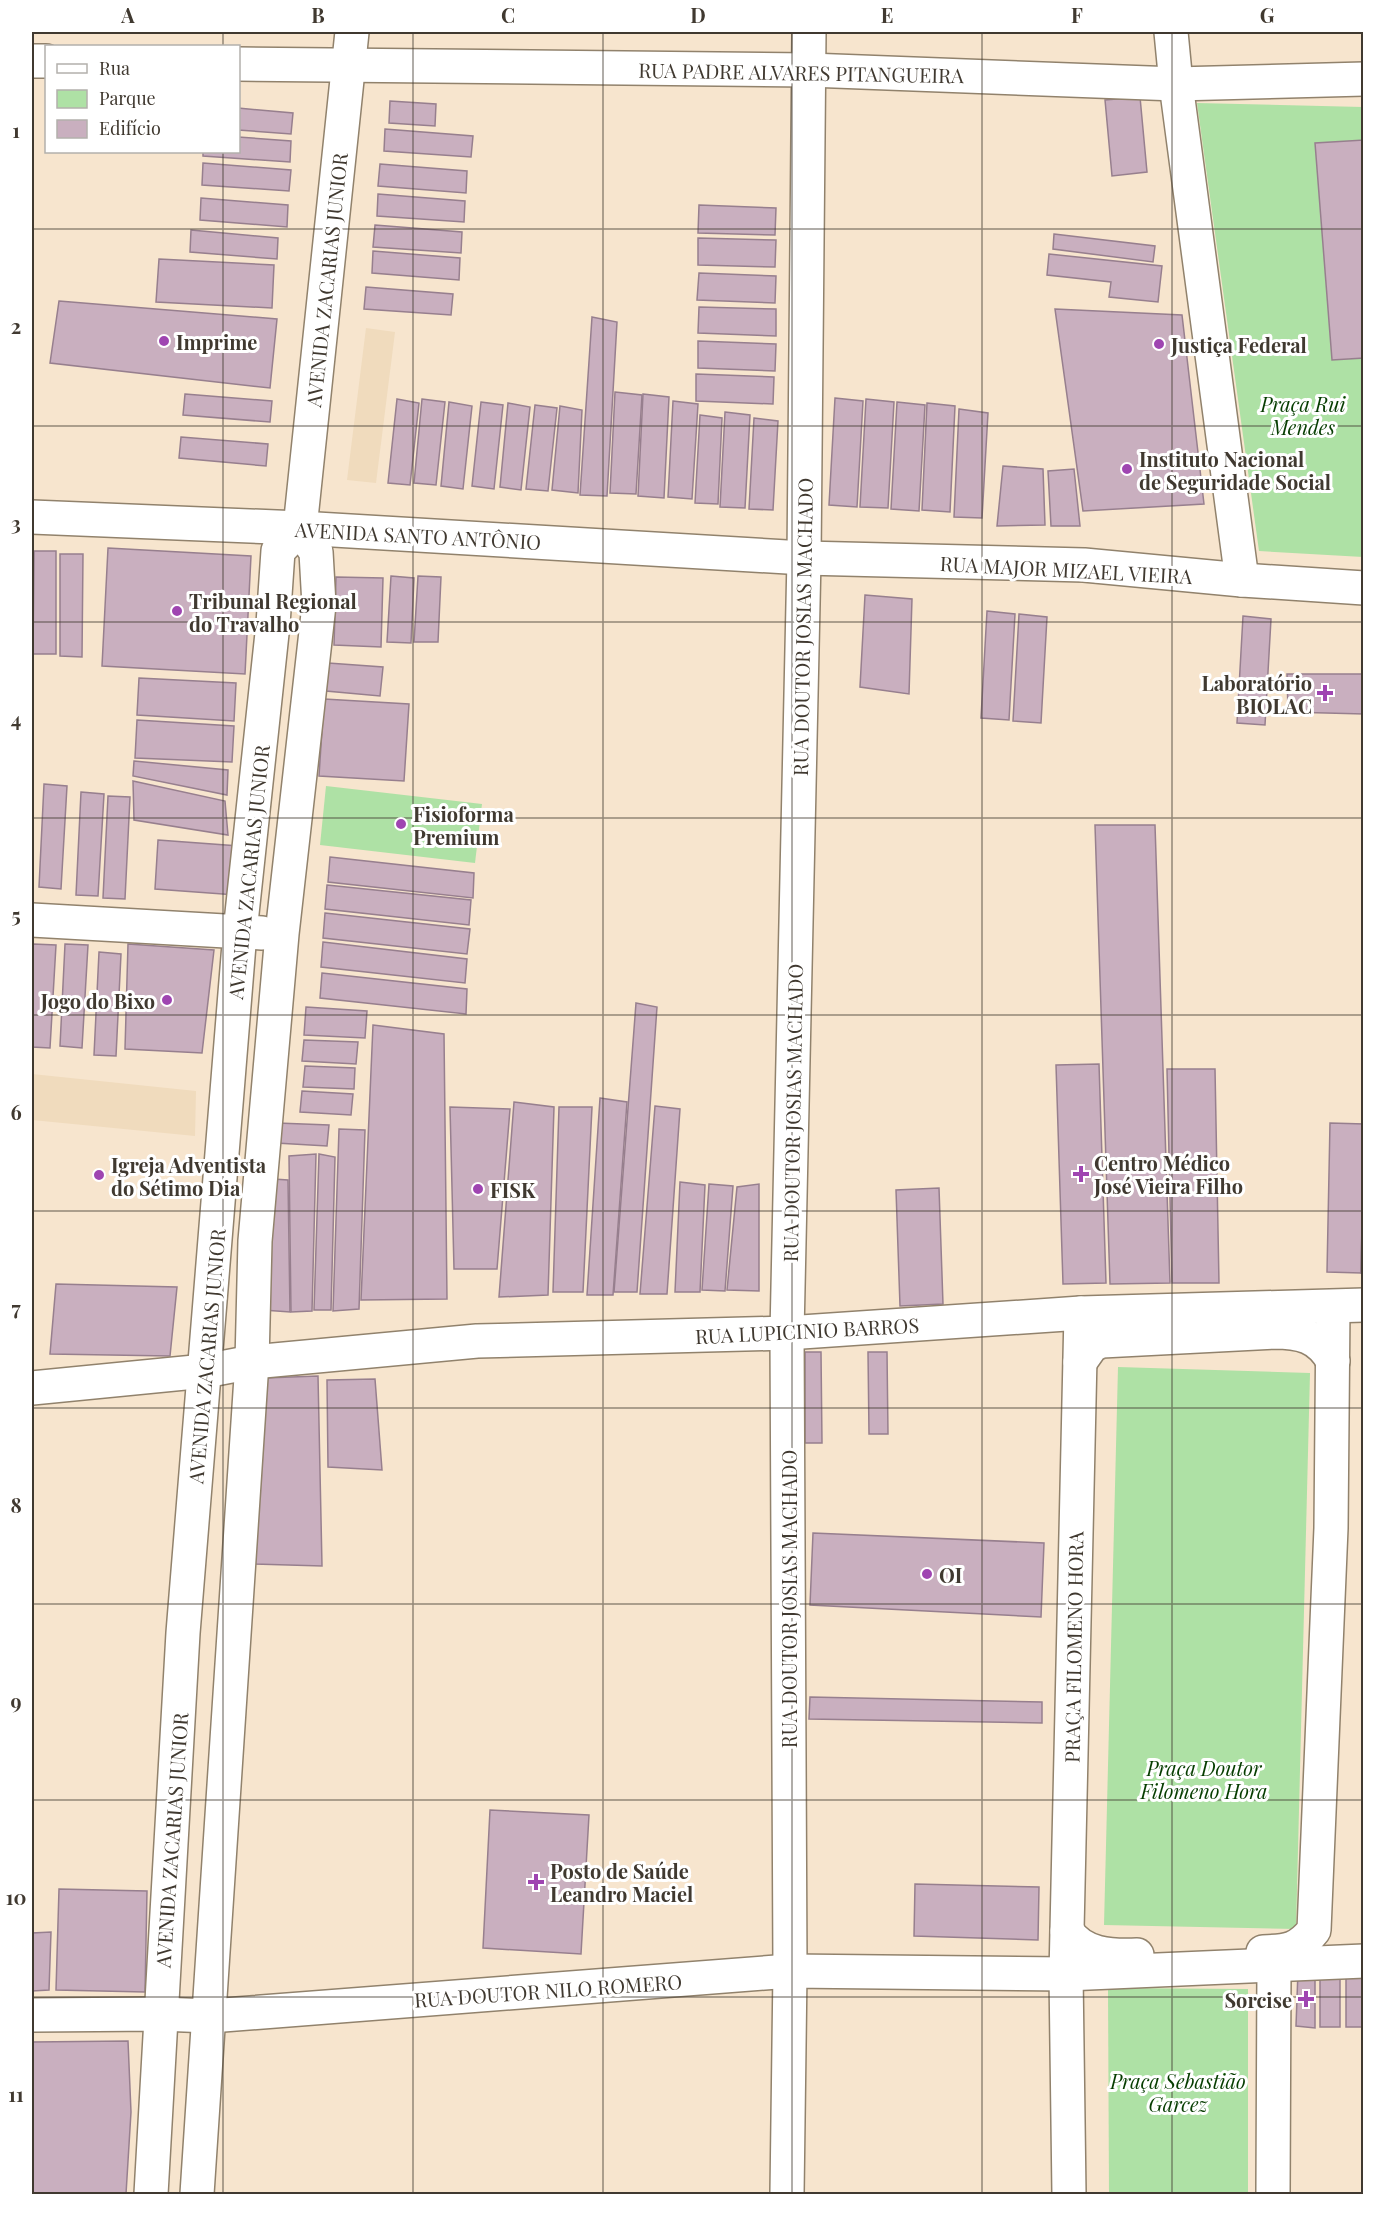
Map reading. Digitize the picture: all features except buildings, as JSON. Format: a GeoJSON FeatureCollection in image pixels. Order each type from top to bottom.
{"type":"FeatureCollection","features":[{"type":"Feature","properties":{"kind":"street","name":"AVENIDA ZACARIAS JUNIOR"},"geometry":{"type":"LineString","coordinates":[[151,2194],[183,1633],[240,932],[273,624],[278,551],[300,528],[352,32]]}},
{"type":"Feature","properties":{"kind":"street","name":"RUA DOUTOR JOSIAS MACHADO"},"geometry":{"type":"LineString","coordinates":[[787,2194],[790,1971],[787,1333],[804,558],[809,32]]}},
{"type":"Feature","properties":{"kind":"street"},"geometry":{"type":"LineString","coordinates":[[1171,32],[1242,580]]}},
{"type":"Feature","properties":{"kind":"street","name":"RUA PADRE ALVARES PITANGUEIRA"},"geometry":{"type":"LineString","coordinates":[[240,64],[809,70],[1176,84],[1364,79]]}},
{"type":"Feature","properties":{"kind":"street","name":"AVENIDA SANTO ANTÔNIO"},"geometry":{"type":"LineString","coordinates":[[32,518],[300,528],[804,558]]}},
{"type":"Feature","properties":{"kind":"street","name":"AVENIDA ZACARIAS JUNIOR"},"geometry":{"type":"LineString","coordinates":[[197,2194],[252,1362],[255,1241],[282,934],[319,605],[316,552],[300,528]]}},
{"type":"Feature","properties":{"kind":"street","name":"RUA MAJOR MIZAEL VIEIRA"},"geometry":{"type":"LineString","coordinates":[[804,558],[1084,565],[1242,580],[1364,588]]}},
{"type":"Feature","properties":{"kind":"street"},"geometry":{"type":"LineString","coordinates":[[32,920],[282,934]]}},
{"type":"Feature","properties":{"kind":"street"},"geometry":{"type":"LineString","coordinates":[[1285,1957],[1305,1941],[1314,1930],[1316,1910],[1331,1528],[1333,1360],[1348,1306]]}},
{"type":"Feature","properties":{"kind":"street","name":"RUA LUPICINIO BARROS"},"geometry":{"type":"LineString","coordinates":[[32,1388],[205,1371],[252,1362],[477,1341],[787,1333],[1081,1313],[1348,1306]]}},
{"type":"Feature","properties":{"kind":"street","name":"PRAÇA FILOMENO HORA"},"geometry":{"type":"LineString","coordinates":[[1069,2194],[1066,1974],[1081,1313]]}},
{"type":"Feature","properties":{"kind":"street"},"geometry":{"type":"LineString","coordinates":[[1080,1362],[1092,1345],[1102,1341],[1274,1332],[1291,1332],[1311,1338],[1321,1344],[1333,1360]]}},
{"type":"Feature","properties":{"kind":"street"},"geometry":{"type":"LineString","coordinates":[[1067,1931],[1080,1946],[1117,1956],[1281,1951],[1285,1957],[1273,2194]]}},
{"type":"Feature","properties":{"kind":"street"},"geometry":{"type":"LineString","coordinates":[[1285,1957],[1364,1961]]}},
{"type":"Feature","properties":{"kind":"street","name":"RUA DOUTOR NILO ROMERO"},"geometry":{"type":"LineString","coordinates":[[32,2015],[210,2016],[790,1971],[1066,1974],[1285,1957]]}},
{"type":"Feature","properties":{"kind":"shaded area"},"geometry":{"type":"Polygon","coordinates":[[[366,328],[395,332],[376,483],[347,480],[366,328]]]}},
{"type":"Feature","properties":{"kind":"shaded area"},"geometry":{"type":"Polygon","coordinates":[[[32,1074],[196,1091],[195,1136],[32,1120],[32,1074]]]}},
{"type":"Feature","properties":{"kind":"green space","name":"Praça Rui Mendes"},"geometry":{"type":"Polygon","coordinates":[[[1197,103],[1363,107],[1363,140],[1315,143],[1332,360],[1363,358],[1363,557],[1259,551],[1197,103]]]}},
{"type":"Feature","properties":{"kind":"green space","name":"Fisioforma Premium"},"geometry":{"type":"Polygon","coordinates":[[[326,786],[482,804],[475,863],[320,845],[326,786]]]}},
{"type":"Feature","properties":{"kind":"green space","name":"Praça Doutor Filomeno Hora"},"geometry":{"type":"Polygon","coordinates":[[[1118,1367],[1310,1373],[1296,1929],[1104,1925],[1118,1367]]]}},
{"type":"Feature","properties":{"kind":"green space","name":"Praça Sebastião Garcez"},"geometry":{"type":"Polygon","coordinates":[[[1108,1988],[1248,1989],[1248,2194],[1109,2194],[1108,1988]]]}},
{"type":"Feature","properties":{"kind":"place","name":"Imprime"},"geometry":{"type":"Point","coordinates":[164,341]}},
{"type":"Feature","properties":{"kind":"place","name":"Justiça Federal"},"geometry":{"type":"Point","coordinates":[1159,344]}},
{"type":"Feature","properties":{"kind":"place","name":"Instituto Nacional de Seguridade Social"},"geometry":{"type":"Point","coordinates":[1127,469]}},
{"type":"Feature","properties":{"kind":"place","name":"Tribunal Regional do Travalho"},"geometry":{"type":"Point","coordinates":[177,611]}},
{"type":"Feature","properties":{"kind":"place","name":"Laboratório BIOLAC"},"geometry":{"type":"Point","coordinates":[1325,693]}},
{"type":"Feature","properties":{"kind":"place","name":"Fisioforma Premium"},"geometry":{"type":"Point","coordinates":[401,824]}},
{"type":"Feature","properties":{"kind":"place","name":"Jogo do Bixo"},"geometry":{"type":"Point","coordinates":[167,1000]}},
{"type":"Feature","properties":{"kind":"place","name":"Centro Médico José Vieira Filho"},"geometry":{"type":"Point","coordinates":[1081,1174]}},
{"type":"Feature","properties":{"kind":"place","name":"Igreja Adventista do Sétimo Dia"},"geometry":{"type":"Point","coordinates":[99,1175]}},
{"type":"Feature","properties":{"kind":"place","name":"FISK"},"geometry":{"type":"Point","coordinates":[478,1189]}},
{"type":"Feature","properties":{"kind":"place","name":"OI"},"geometry":{"type":"Point","coordinates":[927,1574]}},
{"type":"Feature","properties":{"kind":"place","name":"Posto de Saúde Leandro Maciel"},"geometry":{"type":"Point","coordinates":[536,1882]}},
{"type":"Feature","properties":{"kind":"place","name":"Sorcise"},"geometry":{"type":"Point","coordinates":[1306,1999]}}]}
